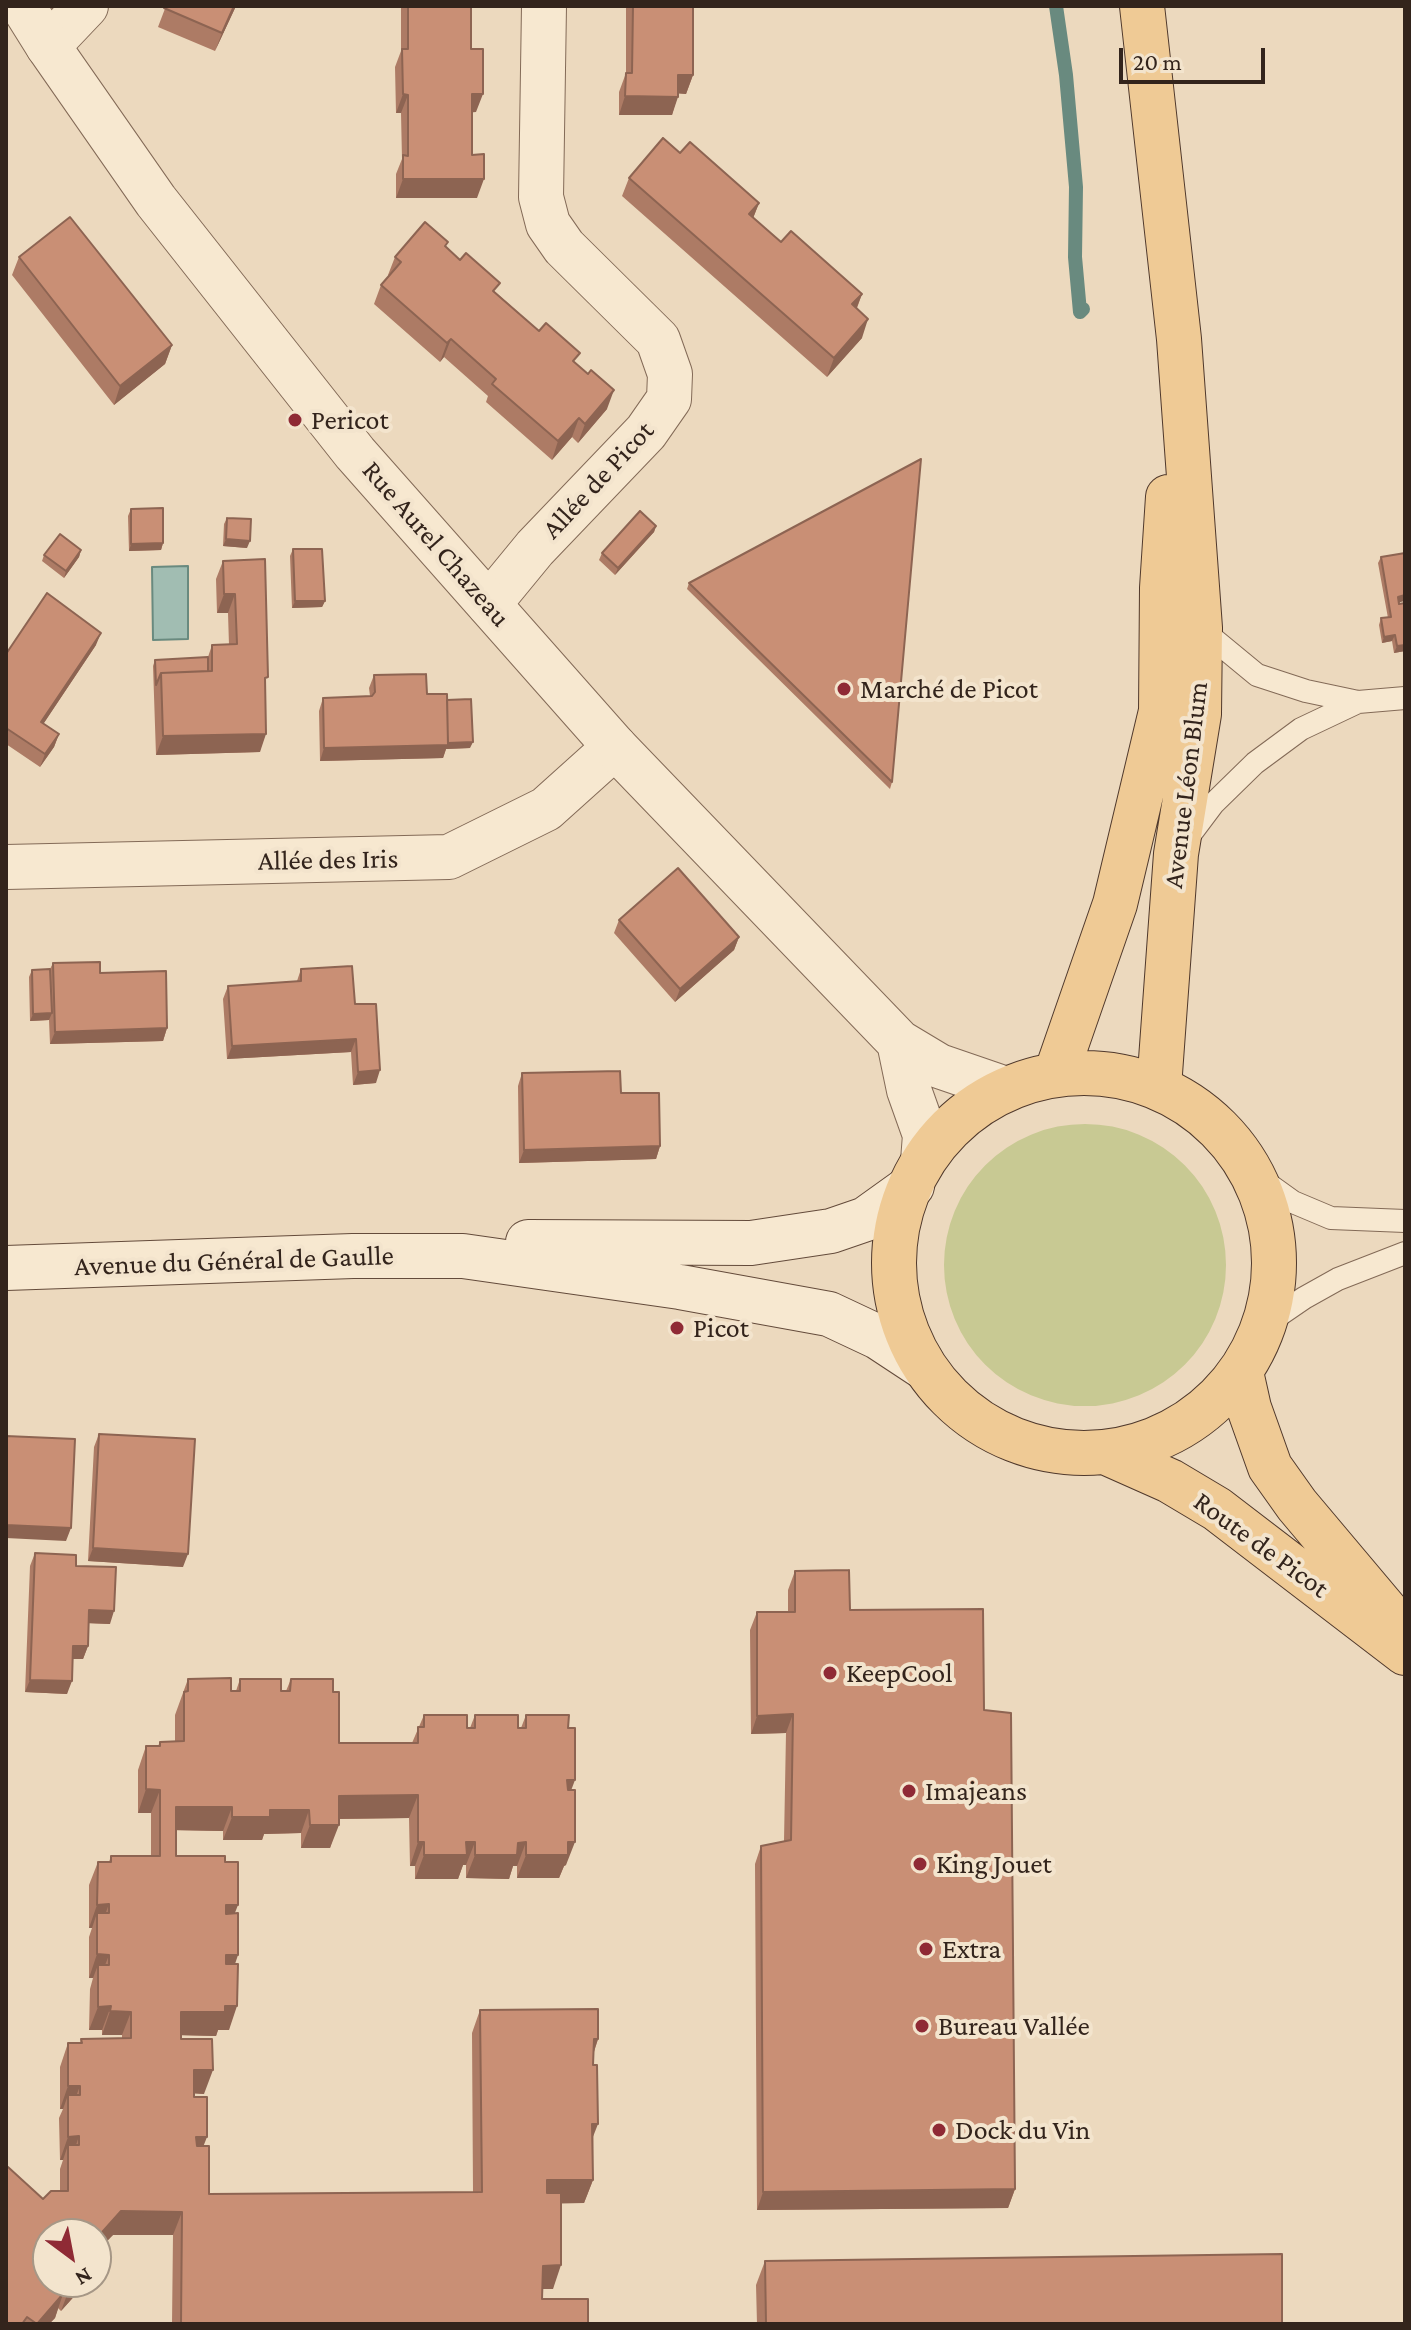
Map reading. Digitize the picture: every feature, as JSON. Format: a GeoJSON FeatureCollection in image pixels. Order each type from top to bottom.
{"type":"FeatureCollection","features":[{"type":"Feature","properties":{"kind":"main road","name":"Avenue Léon Blum"},"geometry":{"type":"LineString","coordinates":[[1142,6],[1179,339],[1200,628],[1199,714],[1176,854],[1159,1087]]}},
{"type":"Feature","properties":{"kind":"main road","name":"Avenue Léon Blum"},"geometry":{"type":"LineString","coordinates":[[1056,1074],[1115,904],[1161,711],[1162,588],[1179,339]]}},
{"type":"Feature","properties":{"kind":"main road"},"geometry":{"type":"LineString","coordinates":[[1109,1073],[1159,1087],[1204,1113],[1232,1141],[1254,1174],[1271,1217],[1276,1263],[1266,1324],[1241,1372],[1197,1416],[1151,1443],[1107,1453],[1075,1456],[1029,1447],[981,1428],[955,1405],[922,1366],[894,1293],[899,1213],[918,1173],[961,1117],[1006,1089],[1056,1074],[1109,1073]]}},
{"type":"Feature","properties":{"kind":"main road","name":"Route de Picot"},"geometry":{"type":"LineString","coordinates":[[1241,1372],[1249,1408],[1270,1467],[1297,1505],[1405,1633]]}},
{"type":"Feature","properties":{"kind":"main road","name":"Route de Picot"},"geometry":{"type":"LineString","coordinates":[[1107,1453],[1170,1481],[1217,1509],[1405,1653]]}},
{"type":"Feature","properties":{"kind":"street","name":"Rue Aurel Chazeau"},"geometry":{"type":"LineString","coordinates":[[23,6],[156,201],[355,453],[615,747],[899,1042],[939,1066],[1006,1089]]}},
{"type":"Feature","properties":{"kind":"street"},"geometry":{"type":"LineString","coordinates":[[48,46],[86,6]]}},
{"type":"Feature","properties":{"kind":"street","name":"Allée de Picot"},"geometry":{"type":"LineString","coordinates":[[489,604],[535,548],[646,432],[669,399],[670,374],[658,340],[564,247],[548,224],[541,197],[544,6]]}},
{"type":"Feature","properties":{"kind":"street","name":"Allée des Iris"},"geometry":{"type":"LineString","coordinates":[[6,867],[449,857],[546,809],[615,747]]}},
{"type":"Feature","properties":{"kind":"street"},"geometry":{"type":"LineString","coordinates":[[899,1042],[909,1090],[925,1135],[918,1173]]}},
{"type":"Feature","properties":{"kind":"street","name":"Avenue du Général de Gaulle"},"geometry":{"type":"LineString","coordinates":[[463,1256],[530,1242],[764,1241],[831,1231],[866,1219],[918,1173]]}},
{"type":"Feature","properties":{"kind":"street","name":"Avenue du Général de Gaulle"},"geometry":{"type":"LineString","coordinates":[[6,1268],[353,1256],[463,1256],[680,1287],[829,1314],[878,1337],[922,1366]]}},
{"type":"Feature","properties":{"kind":"lane"},"geometry":{"type":"LineString","coordinates":[[1200,628],[1257,675],[1306,691],[1358,702],[1405,698]]}},
{"type":"Feature","properties":{"kind":"lane"},"geometry":{"type":"LineString","coordinates":[[1176,854],[1213,804],[1255,763],[1301,729],[1358,702]]}},
{"type":"Feature","properties":{"kind":"lane"},"geometry":{"type":"LineString","coordinates":[[1254,1174],[1293,1202],[1331,1218],[1405,1221]]}},
{"type":"Feature","properties":{"kind":"lane"},"geometry":{"type":"LineString","coordinates":[[1266,1324],[1338,1279],[1405,1253]]}},
{"type":"Feature","properties":{"kind":"green space"},"geometry":{"type":"Polygon","coordinates":[[[1099,1124],[1152,1140],[1185,1165],[1203,1186],[1216,1211],[1224,1237],[1224,1293],[1216,1319],[1203,1344],[1185,1365],[1164,1383],[1139,1396],[1113,1404],[1071,1406],[1018,1390],[995,1374],[976,1355],[960,1332],[946,1293],[944,1251],[960,1198],[976,1175],[995,1156],[1018,1140],[1057,1126],[1099,1124]]]}},
{"type":"Feature","properties":{"kind":"shaded area"},"geometry":{"type":"Polygon","coordinates":[[[188,566],[188,639],[153,640],[152,567],[188,566]]]}},
{"type":"Feature","properties":{"kind":"building"},"geometry":{"type":"Polygon","coordinates":[[[234,6],[222,33],[164,8],[234,6]]]}},
{"type":"Feature","properties":{"kind":"building"},"geometry":{"type":"Polygon","coordinates":[[[408,6],[471,6],[471,49],[483,49],[483,94],[472,94],[472,155],[484,154],[484,179],[403,179],[403,155],[408,156],[408,95],[403,94],[402,49],[408,49],[408,6]]]}},
{"type":"Feature","properties":{"kind":"building"},"geometry":{"type":"Polygon","coordinates":[[[633,6],[693,6],[693,75],[678,75],[678,97],[625,96],[626,73],[632,73],[633,6]]]}},
{"type":"Feature","properties":{"kind":"building"},"geometry":{"type":"Polygon","coordinates":[[[663,138],[680,153],[690,142],[759,203],[749,214],[781,242],[791,231],[862,294],[852,304],[868,319],[834,358],[629,178],[663,138]]]}},
{"type":"Feature","properties":{"kind":"building"},"geometry":{"type":"Polygon","coordinates":[[[70,217],[172,345],[120,386],[19,257],[70,217]]]}},
{"type":"Feature","properties":{"kind":"building"},"geometry":{"type":"Polygon","coordinates":[[[425,222],[448,242],[445,246],[460,260],[466,253],[500,283],[493,291],[539,331],[546,323],[580,353],[573,361],[588,374],[591,370],[614,390],[585,424],[579,418],[558,441],[492,384],[496,379],[451,339],[447,343],[381,285],[401,262],[395,257],[425,222]]]}},
{"type":"Feature","properties":{"kind":"building","name":"Marché de Picot"},"geometry":{"type":"Polygon","coordinates":[[[921,459],[892,782],[689,583],[921,459]]]}},
{"type":"Feature","properties":{"kind":"building"},"geometry":{"type":"Polygon","coordinates":[[[163,508],[163,543],[131,544],[131,509],[163,508]]]}},
{"type":"Feature","properties":{"kind":"building"},"geometry":{"type":"Polygon","coordinates":[[[640,511],[656,526],[618,568],[602,553],[640,511]]]}},
{"type":"Feature","properties":{"kind":"building"},"geometry":{"type":"Polygon","coordinates":[[[227,518],[251,519],[250,541],[226,539],[227,518]]]}},
{"type":"Feature","properties":{"kind":"building"},"geometry":{"type":"Polygon","coordinates":[[[60,534],[81,550],[66,571],[44,555],[60,534]]]}},
{"type":"Feature","properties":{"kind":"building"},"geometry":{"type":"Polygon","coordinates":[[[293,549],[322,549],[325,601],[295,601],[293,549]]]}},
{"type":"Feature","properties":{"kind":"building"},"geometry":{"type":"Polygon","coordinates":[[[1405,553],[1405,595],[1398,597],[1399,604],[1405,603],[1405,645],[1397,646],[1395,635],[1384,637],[1381,618],[1391,617],[1381,557],[1405,553]]]}},
{"type":"Feature","properties":{"kind":"building"},"geometry":{"type":"Polygon","coordinates":[[[265,559],[266,734],[163,736],[161,673],[212,671],[212,645],[237,644],[235,594],[224,594],[223,561],[265,559]]]}},
{"type":"Feature","properties":{"kind":"building"},"geometry":{"type":"Polygon","coordinates":[[[47,593],[101,633],[41,722],[59,734],[45,754],[6,728],[6,654],[47,593]]]}},
{"type":"Feature","properties":{"kind":"building"},"geometry":{"type":"Polygon","coordinates":[[[208,657],[208,671],[161,673],[156,685],[155,660],[208,657]]]}},
{"type":"Feature","properties":{"kind":"building"},"geometry":{"type":"Polygon","coordinates":[[[426,674],[427,694],[447,694],[448,745],[324,748],[323,698],[372,696],[375,692],[374,675],[426,674]]]}},
{"type":"Feature","properties":{"kind":"building"},"geometry":{"type":"Polygon","coordinates":[[[471,699],[473,742],[448,743],[447,700],[471,699]]]}},
{"type":"Feature","properties":{"kind":"building"},"geometry":{"type":"Polygon","coordinates":[[[678,868],[739,937],[680,989],[619,920],[678,868]]]}},
{"type":"Feature","properties":{"kind":"building"},"geometry":{"type":"Polygon","coordinates":[[[100,962],[100,973],[166,971],[167,1028],[55,1032],[53,963],[100,962]]]}},
{"type":"Feature","properties":{"kind":"building"},"geometry":{"type":"Polygon","coordinates":[[[352,966],[355,1004],[376,1004],[380,1070],[358,1072],[356,1039],[232,1046],[228,986],[301,981],[301,969],[352,966]]]}},
{"type":"Feature","properties":{"kind":"building"},"geometry":{"type":"Polygon","coordinates":[[[50,969],[52,1013],[33,1014],[32,970],[50,969]]]}},
{"type":"Feature","properties":{"kind":"building"},"geometry":{"type":"Polygon","coordinates":[[[620,1071],[621,1093],[659,1093],[660,1146],[524,1150],[522,1073],[620,1071]]]}},
{"type":"Feature","properties":{"kind":"building"},"geometry":{"type":"Polygon","coordinates":[[[99,1434],[195,1439],[188,1554],[93,1548],[99,1434]]]}},
{"type":"Feature","properties":{"kind":"building"},"geometry":{"type":"Polygon","coordinates":[[[6,1436],[75,1439],[71,1528],[6,1525],[6,1436]]]}},
{"type":"Feature","properties":{"kind":"building"},"geometry":{"type":"Polygon","coordinates":[[[35,1553],[76,1555],[76,1566],[116,1567],[114,1611],[89,1610],[88,1646],[73,1646],[72,1681],[30,1680],[35,1553]]]}},
{"type":"Feature","properties":{"kind":"building"},"geometry":{"type":"Polygon","coordinates":[[[849,1570],[850,1610],[983,1609],[984,1710],[1011,1713],[1015,2189],[763,2192],[761,1846],[791,1840],[793,1714],[757,1716],[757,1612],[795,1612],[795,1571],[849,1570]]]}},
{"type":"Feature","properties":{"kind":"building"},"geometry":{"type":"Polygon","coordinates":[[[231,1678],[231,1691],[240,1691],[240,1679],[281,1679],[281,1691],[290,1691],[291,1679],[333,1679],[333,1692],[339,1692],[339,1743],[418,1743],[418,1727],[424,1727],[424,1715],[467,1715],[467,1728],[475,1728],[475,1715],[518,1715],[518,1728],[526,1728],[526,1715],[569,1715],[568,1728],[575,1728],[575,1780],[567,1780],[568,1790],[575,1790],[575,1842],[568,1842],[568,1855],[526,1855],[526,1842],[518,1843],[517,1855],[475,1855],[475,1842],[466,1842],[467,1855],[424,1855],[424,1842],[418,1842],[418,1795],[339,1796],[339,1825],[310,1825],[309,1810],[270,1810],[270,1817],[232,1817],[232,1807],[176,1807],[176,1856],[225,1856],[225,1862],[238,1862],[238,1905],[226,1905],[226,1914],[238,1913],[238,1955],[226,1955],[226,1964],[238,1964],[237,2006],[225,2006],[225,2012],[181,2012],[181,2039],[212,2039],[213,2070],[194,2070],[194,2097],[207,2097],[207,2137],[196,2137],[197,2146],[209,2146],[209,2194],[482,2192],[480,2010],[598,2009],[598,2039],[594,2039],[593,2065],[597,2065],[598,2124],[592,2124],[593,2180],[547,2180],[547,2193],[561,2193],[561,2265],[543,2266],[542,2299],[588,2299],[588,2324],[181,2324],[182,2212],[121,2211],[112,2221],[112,2218],[32,2218],[32,2298],[60,2298],[37,2324],[27,2317],[22,2324],[6,2324],[6,2169],[8,2167],[43,2199],[51,2191],[68,2191],[68,2145],[79,2145],[79,2136],[68,2137],[68,2095],[80,2095],[80,2086],[68,2086],[68,2043],[82,2043],[81,2039],[131,2038],[131,2012],[110,2011],[111,2006],[98,2007],[98,1965],[109,1965],[109,1955],[97,1954],[97,1913],[109,1913],[109,1904],[97,1905],[98,1862],[111,1862],[111,1856],[160,1856],[160,1790],[146,1789],[146,1746],[184,1741],[184,1692],[188,1691],[188,1679],[231,1678]]]}},
{"type":"Feature","properties":{"kind":"building"},"geometry":{"type":"Polygon","coordinates":[[[1282,2254],[1282,2324],[766,2324],[765,2261],[1282,2254]]]}},
{"type":"Feature","properties":{"kind":"waterway"},"geometry":{"type":"LineString","coordinates":[[1056,6],[1076,187],[1075,257],[1080,312],[1083,309]]}},
{"type":"Feature","properties":{"kind":"place","name":"Pericot"},"geometry":{"type":"Point","coordinates":[295,420]}},
{"type":"Feature","properties":{"kind":"place","name":"Marché de Picot"},"geometry":{"type":"Point","coordinates":[844,689]}},
{"type":"Feature","properties":{"kind":"place","name":"Picot"},"geometry":{"type":"Point","coordinates":[677,1328]}},
{"type":"Feature","properties":{"kind":"place","name":"KeepCool"},"geometry":{"type":"Point","coordinates":[830,1673]}},
{"type":"Feature","properties":{"kind":"place","name":"Imajeans"},"geometry":{"type":"Point","coordinates":[909,1791]}},
{"type":"Feature","properties":{"kind":"place","name":"King Jouet"},"geometry":{"type":"Point","coordinates":[920,1864]}},
{"type":"Feature","properties":{"kind":"place","name":"Extra"},"geometry":{"type":"Point","coordinates":[926,1949]}},
{"type":"Feature","properties":{"kind":"place","name":"Bureau Vallée"},"geometry":{"type":"Point","coordinates":[922,2026]}},
{"type":"Feature","properties":{"kind":"place","name":"Dock du Vin"},"geometry":{"type":"Point","coordinates":[939,2130]}}]}
